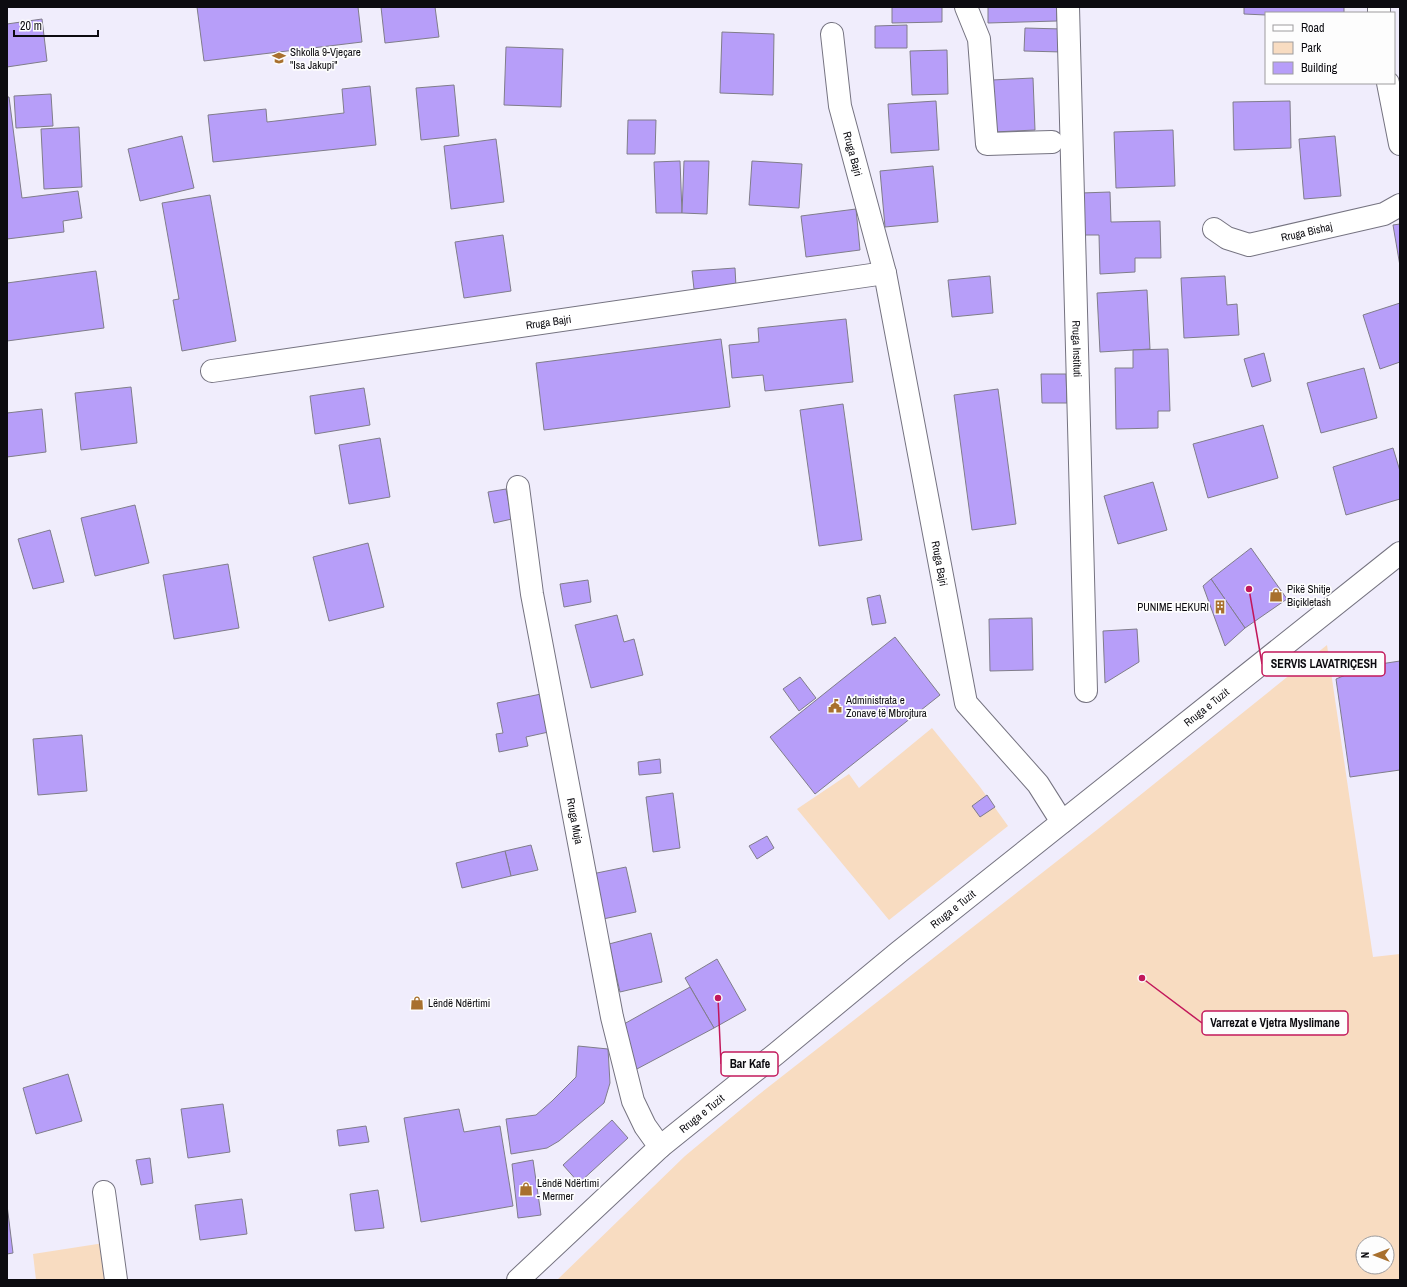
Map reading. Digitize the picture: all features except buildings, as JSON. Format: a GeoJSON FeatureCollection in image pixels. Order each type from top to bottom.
{"type":"FeatureCollection","features":[{"type":"Feature","properties":{"kind":"street"},"geometry":{"type":"LineString","coordinates":[[966,7],[979,39],[987,144],[1052,142]]}},
{"type":"Feature","properties":{"kind":"street","name":"Rruga Instituti"},"geometry":{"type":"LineString","coordinates":[[1068,7],[1086,691]]}},
{"type":"Feature","properties":{"kind":"street","name":"Rruga Bajri"},"geometry":{"type":"LineString","coordinates":[[832,34],[840,106],[885,273],[966,703],[1038,784],[1062,822]]}},
{"type":"Feature","properties":{"kind":"street"},"geometry":{"type":"LineString","coordinates":[[1388,84],[1400,144]]}},
{"type":"Feature","properties":{"kind":"street","name":"Rruga Bishaj"},"geometry":{"type":"LineString","coordinates":[[1214,229],[1227,238],[1249,245],[1384,214],[1400,205]]}},
{"type":"Feature","properties":{"kind":"street","name":"Rruga Bajri"},"geometry":{"type":"LineString","coordinates":[[212,371],[885,273]]}},
{"type":"Feature","properties":{"kind":"street","name":"Rruga Muja"},"geometry":{"type":"LineString","coordinates":[[518,487],[532,594],[612,1017],[633,1102],[644,1126],[660,1146]]}},
{"type":"Feature","properties":{"kind":"street","name":"Rruga e Tuzit"},"geometry":{"type":"LineString","coordinates":[[518,1280],[660,1146],[777,1053],[899,952],[1400,553]]}},
{"type":"Feature","properties":{"kind":"street"},"geometry":{"type":"LineString","coordinates":[[104,1192],[116,1280]]}},
{"type":"Feature","properties":{"kind":"green space"},"geometry":{"type":"Polygon","coordinates":[[[1327,645],[1373,957],[1400,954],[1400,1280],[557,1280],[685,1156],[757,1096],[1098,829],[1327,645]]]}},
{"type":"Feature","properties":{"kind":"green space"},"geometry":{"type":"Polygon","coordinates":[[[932,728],[980,787],[1008,826],[889,920],[797,809],[849,774],[859,788],[932,728]]]}},
{"type":"Feature","properties":{"kind":"green space"},"geometry":{"type":"Polygon","coordinates":[[[104,1243],[109,1280],[36,1280],[33,1254],[104,1243]]]}},
{"type":"Feature","properties":{"kind":"place","name":"Shkolla 9-Vjeçare \"Isa Jakupi\""},"geometry":{"type":"Point","coordinates":[279,58]}},
{"type":"Feature","properties":{"kind":"place","name":"SERVIS LAVATRIÇESH"},"geometry":{"type":"Point","coordinates":[1249,589]}},
{"type":"Feature","properties":{"kind":"place","name":"Pikë Shitje Biçikletash"},"geometry":{"type":"Point","coordinates":[1276,595]}},
{"type":"Feature","properties":{"kind":"place","name":"PUNIME HEKURI"},"geometry":{"type":"Point","coordinates":[1220,607]}},
{"type":"Feature","properties":{"kind":"place","name":"Administrata e Zonave të Mbrojtura"},"geometry":{"type":"Point","coordinates":[835,706]}},
{"type":"Feature","properties":{"kind":"place","name":"Varrezat e Vjetra Myslimane"},"geometry":{"type":"Point","coordinates":[1142,978]}},
{"type":"Feature","properties":{"kind":"place","name":"Bar Kafe"},"geometry":{"type":"Point","coordinates":[718,998]}},
{"type":"Feature","properties":{"kind":"place","name":"Lëndë Ndërtimi"},"geometry":{"type":"Point","coordinates":[417,1003]}},
{"type":"Feature","properties":{"kind":"place","name":"Lëndë Ndërtimi - Mermer"},"geometry":{"type":"Point","coordinates":[526,1189]}}]}
